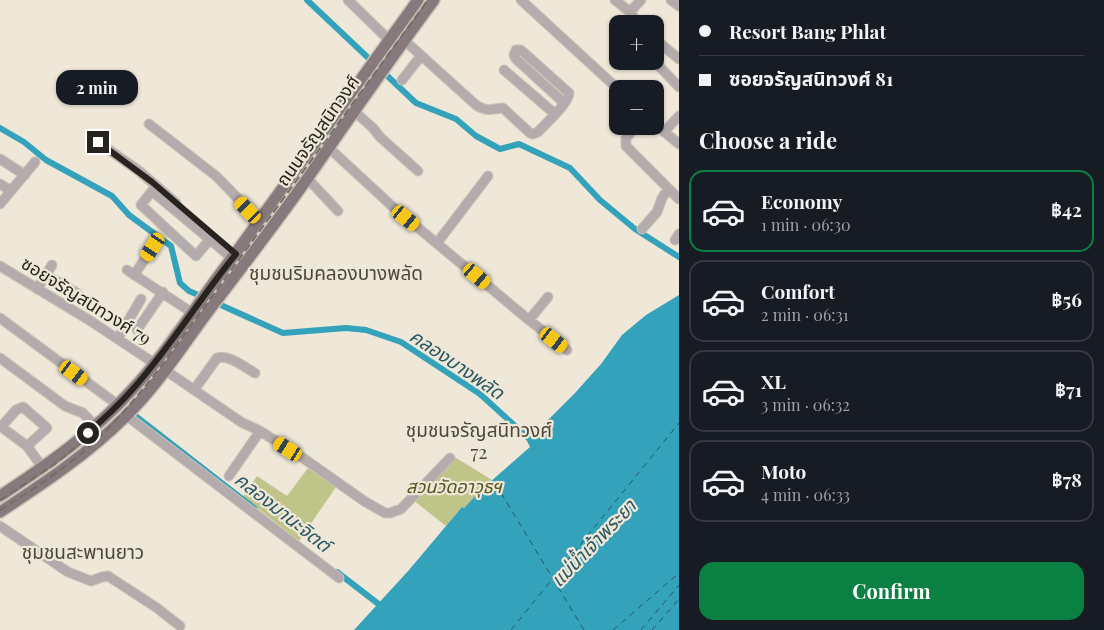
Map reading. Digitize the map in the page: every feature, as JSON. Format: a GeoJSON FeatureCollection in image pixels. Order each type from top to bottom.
{"type":"FeatureCollection","features":[{"type":"Feature","properties":{"kind":"main road","name":"ถนนจรัญสนิทวงศ์"},"geometry":{"type":"LineString","coordinates":[[0,496],[80,441],[132,390],[274,202],[418,0]]}},
{"type":"Feature","properties":{"kind":"main road","name":"ถนนจรัญสนิทวงศ์"},"geometry":{"type":"LineString","coordinates":[[0,512],[72,463],[127,416],[166,369],[220,297],[434,0]]}},
{"type":"Feature","properties":{"kind":"main road"},"geometry":{"type":"LineString","coordinates":[[274,202],[284,209]]}},
{"type":"Feature","properties":{"kind":"street"},"geometry":{"type":"LineString","coordinates":[[348,0],[389,40]]}},
{"type":"Feature","properties":{"kind":"street"},"geometry":{"type":"LineString","coordinates":[[522,0],[609,81]]}},
{"type":"Feature","properties":{"kind":"street"},"geometry":{"type":"LineString","coordinates":[[615,0],[631,15]]}},
{"type":"Feature","properties":{"kind":"street"},"geometry":{"type":"LineString","coordinates":[[630,12],[641,0]]}},
{"type":"Feature","properties":{"kind":"street"},"geometry":{"type":"LineString","coordinates":[[671,0],[679,6]]}},
{"type":"Feature","properties":{"kind":"street"},"geometry":{"type":"LineString","coordinates":[[404,40],[482,109],[503,108],[530,133],[538,132],[555,114],[564,103],[569,96],[568,91],[521,50],[519,49],[514,52],[516,59],[564,103]]}},
{"type":"Feature","properties":{"kind":"street"},"geometry":{"type":"LineString","coordinates":[[664,46],[679,59]]}},
{"type":"Feature","properties":{"kind":"street"},"geometry":{"type":"LineString","coordinates":[[402,80],[421,56]]}},
{"type":"Feature","properties":{"kind":"street"},"geometry":{"type":"LineString","coordinates":[[504,70],[555,114]]}},
{"type":"Feature","properties":{"kind":"street"},"geometry":{"type":"LineString","coordinates":[[663,70],[679,87]]}},
{"type":"Feature","properties":{"kind":"street"},"geometry":{"type":"LineString","coordinates":[[354,111],[418,171]]}},
{"type":"Feature","properties":{"kind":"street"},"geometry":{"type":"LineString","coordinates":[[679,116],[664,132],[679,144]]}},
{"type":"Feature","properties":{"kind":"street"},"geometry":{"type":"LineString","coordinates":[[149,124],[216,176],[260,221]]}},
{"type":"Feature","properties":{"kind":"street"},"geometry":{"type":"LineString","coordinates":[[629,135],[626,138],[626,146],[679,199]]}},
{"type":"Feature","properties":{"kind":"street"},"geometry":{"type":"LineString","coordinates":[[98,142],[152,182],[234,256]]}},
{"type":"Feature","properties":{"kind":"street"},"geometry":{"type":"LineString","coordinates":[[328,147],[381,196],[567,350]]}},
{"type":"Feature","properties":{"kind":"street"},"geometry":{"type":"LineString","coordinates":[[0,159],[25,175]]}},
{"type":"Feature","properties":{"kind":"street"},"geometry":{"type":"LineString","coordinates":[[0,204],[35,162]]}},
{"type":"Feature","properties":{"kind":"street"},"geometry":{"type":"LineString","coordinates":[[437,243],[488,176]]}},
{"type":"Feature","properties":{"kind":"street"},"geometry":{"type":"LineString","coordinates":[[307,178],[338,211]]}},
{"type":"Feature","properties":{"kind":"street"},"geometry":{"type":"LineString","coordinates":[[0,184],[10,192]]}},
{"type":"Feature","properties":{"kind":"street"},"geometry":{"type":"LineString","coordinates":[[642,229],[657,212],[668,188]]}},
{"type":"Feature","properties":{"kind":"street"},"geometry":{"type":"LineString","coordinates":[[210,239],[196,256],[141,205],[152,191],[210,239],[234,256]]}},
{"type":"Feature","properties":{"kind":"street"},"geometry":{"type":"LineString","coordinates":[[153,247],[131,272],[163,292],[195,307]]}},
{"type":"Feature","properties":{"kind":"street"},"geometry":{"type":"LineString","coordinates":[[37,289],[52,265]]}},
{"type":"Feature","properties":{"kind":"street","name":"ซอยจรัญสนิทวงศ์ 79"},"geometry":{"type":"LineString","coordinates":[[0,266],[118,338],[154,363]]}},
{"type":"Feature","properties":{"kind":"street"},"geometry":{"type":"LineString","coordinates":[[46,275],[78,293]]}},
{"type":"Feature","properties":{"kind":"street"},"geometry":{"type":"LineString","coordinates":[[137,330],[163,292]]}},
{"type":"Feature","properties":{"kind":"street"},"geometry":{"type":"LineString","coordinates":[[529,320],[548,297]]}},
{"type":"Feature","properties":{"kind":"street"},"geometry":{"type":"LineString","coordinates":[[118,338],[141,299]]}},
{"type":"Feature","properties":{"kind":"street"},"geometry":{"type":"LineString","coordinates":[[0,318],[118,405]]}},
{"type":"Feature","properties":{"kind":"street"},"geometry":{"type":"LineString","coordinates":[[196,389],[217,358],[220,357],[230,358],[255,373]]}},
{"type":"Feature","properties":{"kind":"street"},"geometry":{"type":"LineString","coordinates":[[0,358],[68,408],[83,413],[96,426]]}},
{"type":"Feature","properties":{"kind":"street"},"geometry":{"type":"LineString","coordinates":[[166,369],[241,422],[260,431],[364,501],[385,512],[390,513],[401,509],[450,458]]}},
{"type":"Feature","properties":{"kind":"street"},"geometry":{"type":"LineString","coordinates":[[27,446],[47,428],[23,408],[16,410],[0,427],[27,446],[43,468]]}},
{"type":"Feature","properties":{"kind":"street"},"geometry":{"type":"LineString","coordinates":[[127,416],[339,578]]}},
{"type":"Feature","properties":{"kind":"street"},"geometry":{"type":"LineString","coordinates":[[229,476],[260,431]]}},
{"type":"Feature","properties":{"kind":"street"},"geometry":{"type":"LineString","coordinates":[[0,526],[68,572],[91,581],[102,576],[108,576],[163,612],[181,629]]}},
{"type":"Feature","properties":{"kind":"green space","name":"สวนวัดอาวุธฯ"},"geometry":{"type":"Polygon","coordinates":[[[453,456],[492,480],[464,508],[462,507],[446,526],[413,500],[453,456]]]}},
{"type":"Feature","properties":{"kind":"green space"},"geometry":{"type":"Polygon","coordinates":[[[308,468],[336,487],[299,541],[243,497],[257,476],[287,496],[308,468]]]}},
{"type":"Feature","properties":{"kind":"water","name":"แม่น้ำเจ้าพระยา"},"geometry":{"type":"Polygon","coordinates":[[[679,295],[679,630],[354,630],[409,570],[462,507],[464,508],[481,490],[530,447],[527,441],[601,364],[622,335],[646,315],[679,295]]]}},
{"type":"Feature","properties":{"kind":"waterway"},"geometry":{"type":"LineString","coordinates":[[307,0],[416,103],[456,119],[476,136],[500,149],[519,144],[570,168],[600,200],[635,229],[679,257]]}},
{"type":"Feature","properties":{"kind":"waterway","name":"คลองบางพลัด"},"geometry":{"type":"LineString","coordinates":[[0,128],[24,142],[46,160],[112,196],[129,215],[171,246],[180,283],[189,291],[205,298]]}},
{"type":"Feature","properties":{"kind":"waterway","name":"คลองบางพลัด"},"geometry":{"type":"LineString","coordinates":[[214,302],[283,333],[346,328],[366,330],[401,342],[480,394],[535,444]]}},
{"type":"Feature","properties":{"kind":"waterway","name":"คลองมานะจิตต์"},"geometry":{"type":"LineString","coordinates":[[137,417],[254,508]]}},
{"type":"Feature","properties":{"kind":"waterway","name":"คลองมานะจิตต์"},"geometry":{"type":"LineString","coordinates":[[337,572],[385,609]]}},
{"type":"Feature","properties":{"kind":"ferry route"},"geometry":{"type":"LineString","coordinates":[[511,630],[679,423]]}},
{"type":"Feature","properties":{"kind":"ferry route"},"geometry":{"type":"LineString","coordinates":[[501,493],[584,630]]}},
{"type":"Feature","properties":{"kind":"ferry route"},"geometry":{"type":"LineString","coordinates":[[613,630],[679,573]]}},
{"type":"Feature","properties":{"kind":"ferry route"},"geometry":{"type":"LineString","coordinates":[[641,630],[679,585]]}},
{"type":"Feature","properties":{"kind":"ferry route"},"geometry":{"type":"LineString","coordinates":[[652,630],[679,599]]}},
{"type":"Feature","properties":{"kind":"railway"},"geometry":{"type":"LineString","coordinates":[[0,510],[56,473],[88,448],[109,428],[138,395],[165,361],[428,0]]}},
{"type":"Feature","properties":{"kind":"railway"},"geometry":{"type":"LineString","coordinates":[[0,500],[55,464],[96,430]]}},
{"type":"Feature","properties":{"kind":"district","name":"ชุมชนริมคลองบางพลัด"},"geometry":{"type":"Point","coordinates":[336,273]}},
{"type":"Feature","properties":{"kind":"district","name":"ชุมชนจรัญสนิทวงศ์ 72"},"geometry":{"type":"Point","coordinates":[479,441]}},
{"type":"Feature","properties":{"kind":"district","name":"ชุมชนสะพานยาว"},"geometry":{"type":"Point","coordinates":[83,552]}},
{"type":"Feature","properties":{"kind":"route"},"geometry":{"type":"LineString","coordinates":[[88,433],[132,390],[236,254],[152,182],[98,142]]}}]}
